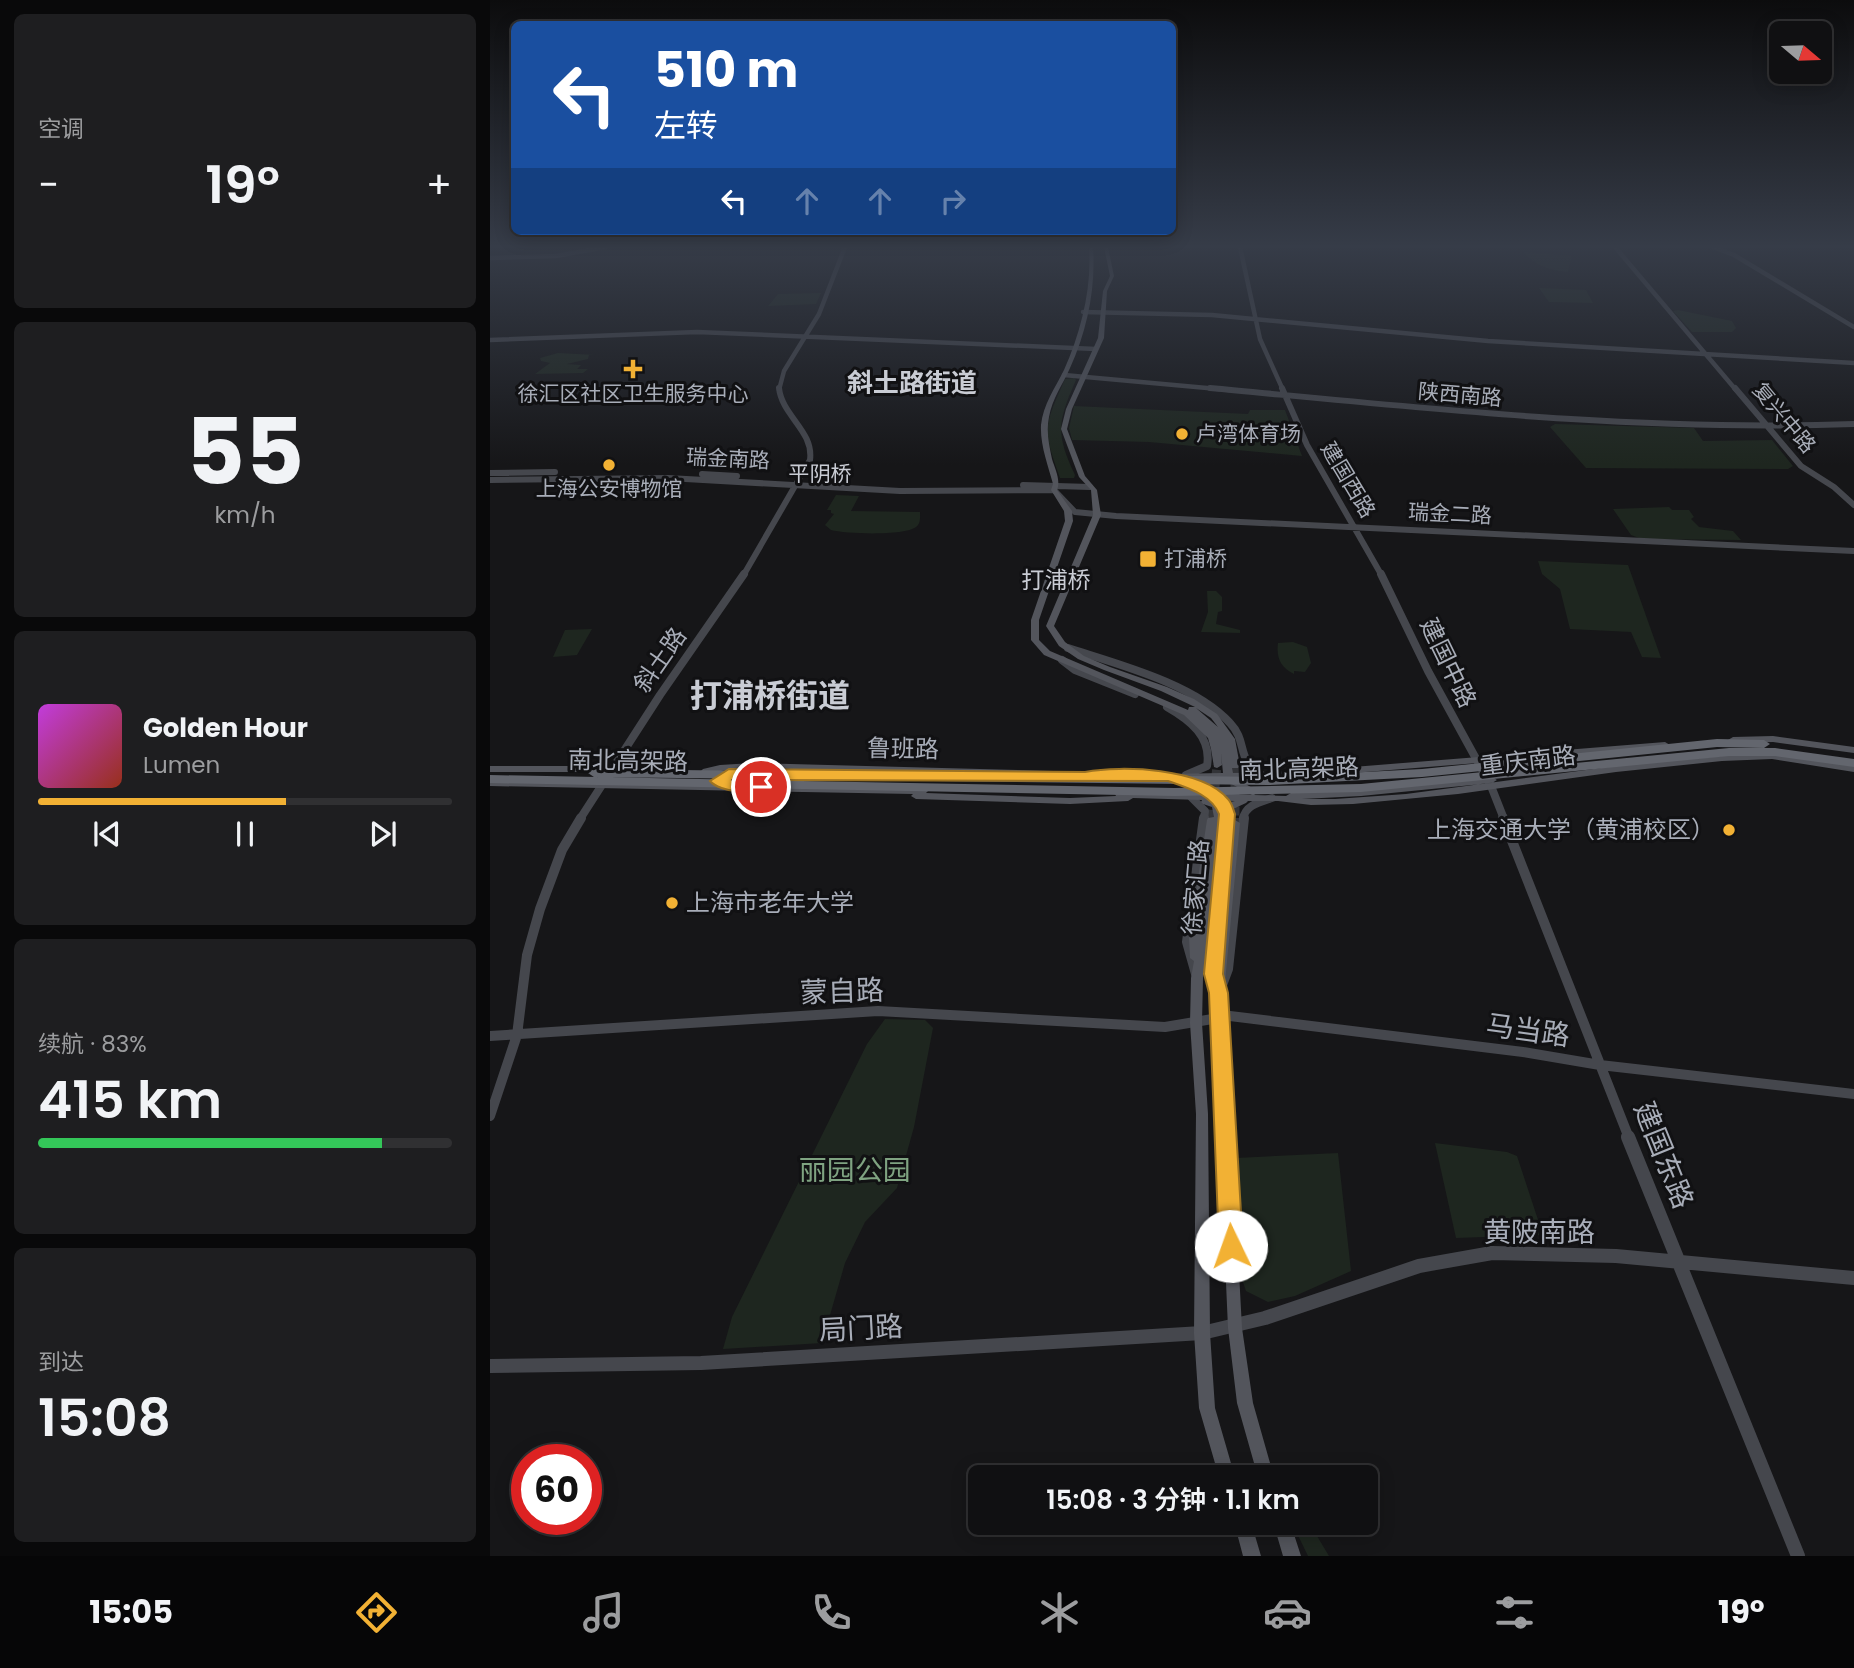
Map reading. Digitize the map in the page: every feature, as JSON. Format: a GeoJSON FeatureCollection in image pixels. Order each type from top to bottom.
{"type":"FeatureCollection","features":[{"type":"Feature","properties":{"kind":"highway","name":"南北高架路"},"geometry":{"type":"LineString","coordinates":[[490,770],[1268,781],[1370,777],[1717,743],[1771,744],[1854,756]]}},
{"type":"Feature","properties":{"kind":"highway","name":"南北高架路"},"geometry":{"type":"LineString","coordinates":[[490,781],[805,790],[1269,792],[1397,786],[1729,752],[1775,752],[1854,763]]}},
{"type":"Feature","properties":{"kind":"highway"},"geometry":{"type":"LineString","coordinates":[[1303,774],[1353,774],[1568,754],[1608,753]]}},
{"type":"Feature","properties":{"kind":"highway"},"geometry":{"type":"LineString","coordinates":[[1287,798],[1363,796],[1600,769],[1651,760]]}},
{"type":"Feature","properties":{"kind":"highway"},"geometry":{"type":"LineString","coordinates":[[700,773],[1099,774]]}},
{"type":"Feature","properties":{"kind":"highway"},"geometry":{"type":"LineString","coordinates":[[805,790],[1143,797]]}},
{"type":"Feature","properties":{"kind":"main road","name":"斜土路"},"geometry":{"type":"LineString","coordinates":[[612,769],[736,587],[810,460],[812,450],[782,401],[779,389],[786,368],[807,336],[814,320]]}},
{"type":"Feature","properties":{"kind":"main road"},"geometry":{"type":"LineString","coordinates":[[1082,320],[1076,349],[1052,396],[1045,418],[1044,430],[1055,487],[1068,511],[1069,521],[1033,631],[1040,648],[1187,713],[1212,737],[1217,765]]}},
{"type":"Feature","properties":{"kind":"main road"},"geometry":{"type":"LineString","coordinates":[[1103,320],[1095,350],[1069,409],[1064,429],[1082,477],[1094,490],[1096,516],[1050,626],[1059,642],[1079,656],[1180,695],[1208,711],[1229,734],[1235,766]]}},
{"type":"Feature","properties":{"kind":"main road","name":"建国西路"},"geometry":{"type":"LineString","coordinates":[[1255,320],[1264,349],[1320,472],[1357,527],[1380,570]]}},
{"type":"Feature","properties":{"kind":"main road"},"geometry":{"type":"LineString","coordinates":[[1261,320],[1488,341],[1854,363]]}},
{"type":"Feature","properties":{"kind":"main road","name":"复兴中路"},"geometry":{"type":"LineString","coordinates":[[1678,320],[1801,466],[1834,486],[1854,505]]}},
{"type":"Feature","properties":{"kind":"main road"},"geometry":{"type":"LineString","coordinates":[[490,341],[697,331],[1095,350]]}},
{"type":"Feature","properties":{"kind":"main road","name":"陕西南路"},"geometry":{"type":"LineString","coordinates":[[1064,375],[1537,418],[1768,427],[1854,424]]}},
{"type":"Feature","properties":{"kind":"main road","name":"瑞金南路"},"geometry":{"type":"LineString","coordinates":[[490,473],[680,474],[797,484]]}},
{"type":"Feature","properties":{"kind":"main road","name":"瑞金南路"},"geometry":{"type":"LineString","coordinates":[[490,480],[668,478],[935,492],[1090,487]]}},
{"type":"Feature","properties":{"kind":"main road","name":"瑞金二路"},"geometry":{"type":"LineString","coordinates":[[1055,487],[1071,509],[1096,516],[1357,527],[1566,538],[1580,541],[1854,551]]}},
{"type":"Feature","properties":{"kind":"main road","name":"建国中路"},"geometry":{"type":"LineString","coordinates":[[1380,570],[1427,671],[1483,773]]}},
{"type":"Feature","properties":{"kind":"main road"},"geometry":{"type":"LineString","coordinates":[[1061,659],[1074,670],[1164,705],[1200,731],[1208,744],[1209,760],[1202,770],[1186,775]]}},
{"type":"Feature","properties":{"kind":"main road"},"geometry":{"type":"LineString","coordinates":[[1061,659],[1086,664],[1188,707],[1216,730],[1225,748],[1227,775],[1246,789],[1272,798]]}},
{"type":"Feature","properties":{"kind":"main road","name":"重庆南路"},"geometry":{"type":"LineString","coordinates":[[1219,799],[1353,801],[1483,773],[1666,745],[1773,739],[1854,750]]}},
{"type":"Feature","properties":{"kind":"main road","name":"重庆南路"},"geometry":{"type":"LineString","coordinates":[[1227,775],[1303,774],[1355,777],[1483,773],[1697,757],[1775,757],[1854,769]]}},
{"type":"Feature","properties":{"kind":"main road","name":"鲁班路"},"geometry":{"type":"LineString","coordinates":[[700,773],[718,768],[1170,777],[1227,775]]}},
{"type":"Feature","properties":{"kind":"main road","name":"鲁班路"},"geometry":{"type":"LineString","coordinates":[[490,770],[612,769],[922,777],[1085,777],[1099,774]]}},
{"type":"Feature","properties":{"kind":"main road"},"geometry":{"type":"LineString","coordinates":[[907,770],[922,777]]}},
{"type":"Feature","properties":{"kind":"main road","name":"建国东路"},"geometry":{"type":"LineString","coordinates":[[1483,773],[1678,1260]]}},
{"type":"Feature","properties":{"kind":"main road","name":"鲁班路"},"geometry":{"type":"LineString","coordinates":[[729,774],[722,776],[718,783],[805,790],[828,797],[1022,797],[1070,801],[1143,797]]}},
{"type":"Feature","properties":{"kind":"main road"},"geometry":{"type":"LineString","coordinates":[[1170,777],[1184,780],[1219,799],[1231,818]]}},
{"type":"Feature","properties":{"kind":"main road","name":"鲁班路"},"geometry":{"type":"LineString","coordinates":[[490,781],[600,786],[970,791],[1219,799]]}},
{"type":"Feature","properties":{"kind":"main road","name":"鲁班路"},"geometry":{"type":"LineString","coordinates":[[712,788],[742,785]]}},
{"type":"Feature","properties":{"kind":"main road","name":"斜土路"},"geometry":{"type":"LineString","coordinates":[[490,1116],[517,1035],[527,955],[549,880],[562,850],[600,786]]}},
{"type":"Feature","properties":{"kind":"main road","name":"徐家汇路"},"geometry":{"type":"LineString","coordinates":[[1192,798],[1217,805],[1219,814],[1197,978],[1196,1023],[1202,1114],[1202,1334],[1207,1408],[1224,1465]]}},
{"type":"Feature","properties":{"kind":"main road","name":"徐家汇路"},"geometry":{"type":"LineString","coordinates":[[1192,798],[1205,810],[1187,942],[1197,978]]}},
{"type":"Feature","properties":{"kind":"main road"},"geometry":{"type":"LineString","coordinates":[[1219,993],[1228,970],[1244,814],[1251,806],[1272,798]]}},
{"type":"Feature","properties":{"kind":"main road","name":"徐家汇路"},"geometry":{"type":"LineString","coordinates":[[1263,1465],[1245,1403],[1235,1328],[1219,993],[1231,818],[1228,807],[1238,802],[1272,798]]}},
{"type":"Feature","properties":{"kind":"main road"},"geometry":{"type":"LineString","coordinates":[[1197,978],[1195,937],[1212,820]]}},
{"type":"Feature","properties":{"kind":"main road","name":"蒙自路"},"geometry":{"type":"LineString","coordinates":[[490,1036],[878,1011],[1165,1027],[1196,1023]]}},
{"type":"Feature","properties":{"kind":"main road","name":"马当路"},"geometry":{"type":"LineString","coordinates":[[1196,1023],[1220,1017],[1241,1017],[1523,1052],[1600,1065],[1854,1094]]}},
{"type":"Feature","properties":{"kind":"main road","name":"黄陂南路"},"geometry":{"type":"LineString","coordinates":[[1235,1328],[1351,1288],[1450,1259],[1530,1251],[1678,1260],[1854,1278]]}},
{"type":"Feature","properties":{"kind":"main road","name":"局门路"},"geometry":{"type":"LineString","coordinates":[[490,1366],[701,1363],[1202,1334],[1235,1328]]}},
{"type":"Feature","properties":{"kind":"main road"},"geometry":{"type":"LineString","coordinates":[[1246,1535],[1252,1556]]}},
{"type":"Feature","properties":{"kind":"main road"},"geometry":{"type":"LineString","coordinates":[[1285,1535],[1292,1556]]}},
{"type":"Feature","properties":{"kind":"street"},"geometry":{"type":"LineString","coordinates":[[1068,648],[1182,691],[1214,708],[1230,721],[1243,740],[1242,759],[1247,767],[1263,776]]}},
{"type":"Feature","properties":{"kind":"street","name":"斜土路"},"geometry":{"type":"LineString","coordinates":[[600,786],[612,769]]}},
{"type":"Feature","properties":{"kind":"street","name":"建国东路"},"geometry":{"type":"LineString","coordinates":[[1678,1260],[1798,1556]]}},
{"type":"Feature","properties":{"kind":"green space"},"geometry":{"type":"Polygon","coordinates":[[[1681,320],[1725,320],[1732,321],[1736,328],[1732,332],[1692,332],[1681,320]]]}},
{"type":"Feature","properties":{"kind":"green space"},"geometry":{"type":"Polygon","coordinates":[[[558,353],[596,355],[567,364],[581,365],[577,369],[588,369],[583,373],[535,374],[550,363],[541,361],[540,358],[558,353]]]}},
{"type":"Feature","properties":{"kind":"green space"},"geometry":{"type":"Polygon","coordinates":[[[1065,379],[1076,380],[1065,406],[1061,427],[1064,448],[1075,475],[1074,478],[1060,478],[1050,448],[1049,418],[1065,379]]]}},
{"type":"Feature","properties":{"kind":"green space","name":"卢湾体育场"},"geometry":{"type":"Polygon","coordinates":[[[1074,406],[1248,414],[1250,410],[1285,410],[1302,456],[1149,442],[1072,440],[1069,428],[1074,406]]]}},
{"type":"Feature","properties":{"kind":"green space"},"geometry":{"type":"Polygon","coordinates":[[[1555,424],[1694,428],[1703,441],[1772,440],[1793,466],[1788,469],[1586,468],[1550,427],[1555,424]]]}},
{"type":"Feature","properties":{"kind":"green space"},"geometry":{"type":"Polygon","coordinates":[[[836,495],[859,496],[851,511],[920,512],[919,522],[916,527],[900,532],[862,533],[831,530],[825,525],[834,514],[827,510],[836,495]]]}},
{"type":"Feature","properties":{"kind":"green space"},"geometry":{"type":"Polygon","coordinates":[[[1669,507],[1672,510],[1689,510],[1694,517],[1691,519],[1699,527],[1733,531],[1741,540],[1642,539],[1631,535],[1613,509],[1669,507]]]}},
{"type":"Feature","properties":{"kind":"green space"},"geometry":{"type":"Polygon","coordinates":[[[1538,561],[1628,565],[1661,658],[1642,657],[1631,632],[1570,629],[1560,589],[1542,574],[1538,561]]]}},
{"type":"Feature","properties":{"kind":"green space"},"geometry":{"type":"Polygon","coordinates":[[[1207,591],[1216,591],[1222,597],[1222,611],[1218,612],[1216,624],[1240,630],[1240,633],[1201,632],[1208,612],[1207,591]]]}},
{"type":"Feature","properties":{"kind":"green space"},"geometry":{"type":"Polygon","coordinates":[[[592,629],[577,655],[553,657],[565,630],[592,629]]]}},
{"type":"Feature","properties":{"kind":"green space"},"geometry":{"type":"Polygon","coordinates":[[[1293,642],[1307,647],[1311,663],[1305,672],[1294,671],[1294,674],[1280,662],[1278,643],[1293,642]]]}},
{"type":"Feature","properties":{"kind":"green space","name":"丽园公园"},"geometry":{"type":"Polygon","coordinates":[[[885,1019],[925,1020],[933,1028],[914,1127],[897,1188],[865,1222],[845,1263],[822,1343],[723,1349],[732,1317],[867,1044],[885,1019]]]}},
{"type":"Feature","properties":{"kind":"green space"},"geometry":{"type":"Polygon","coordinates":[[[1435,1143],[1507,1152],[1517,1156],[1543,1235],[1456,1238],[1435,1143]]]}},
{"type":"Feature","properties":{"kind":"green space"},"geometry":{"type":"Polygon","coordinates":[[[1338,1153],[1351,1271],[1295,1296],[1268,1302],[1246,1291],[1240,1273],[1236,1158],[1338,1153]]]}},
{"type":"Feature","properties":{"kind":"green space"},"geometry":{"type":"Polygon","coordinates":[[[1298,1535],[1316,1535],[1329,1556],[1308,1556],[1298,1535]]]}},
{"type":"Feature","properties":{"kind":"tunnel"},"geometry":{"type":"LineString","coordinates":[[1212,819],[1217,765]]}},
{"type":"Feature","properties":{"kind":"tunnel"},"geometry":{"type":"LineString","coordinates":[[1235,766],[1235,823]]}},
{"type":"Feature","properties":{"kind":"place","name":"徐汇区社区卫生服务中心"},"geometry":{"type":"Point","coordinates":[633,369]}},
{"type":"Feature","properties":{"kind":"place","name":"卢湾体育场"},"geometry":{"type":"Point","coordinates":[1182,434]}},
{"type":"Feature","properties":{"kind":"place","name":"上海公安博物馆"},"geometry":{"type":"Point","coordinates":[609,465]}},
{"type":"Feature","properties":{"kind":"place","name":"打浦桥"},"geometry":{"type":"Point","coordinates":[1148,559]}},
{"type":"Feature","properties":{"kind":"place","name":"上海交通大学（黄浦校区）"},"geometry":{"type":"Point","coordinates":[1729,830]}},
{"type":"Feature","properties":{"kind":"place","name":"上海市老年大学"},"geometry":{"type":"Point","coordinates":[672,903]}},
{"type":"Feature","properties":{"kind":"district","name":"斜土路街道"},"geometry":{"type":"Point","coordinates":[912,383]}},
{"type":"Feature","properties":{"kind":"district","name":"平阴桥"},"geometry":{"type":"Point","coordinates":[820,474]}},
{"type":"Feature","properties":{"kind":"district","name":"打浦桥"},"geometry":{"type":"Point","coordinates":[1056,580]}},
{"type":"Feature","properties":{"kind":"district","name":"打浦桥街道"},"geometry":{"type":"Point","coordinates":[770,696]}},
{"type":"Feature","properties":{"kind":"route"},"geometry":{"type":"LineString","coordinates":[[761,787],[721,784],[718,781],[725,774],[974,778],[1085,777],[1099,774],[1184,780],[1222,801],[1227,814],[1213,974],[1219,993],[1231,1246]]}}]}
